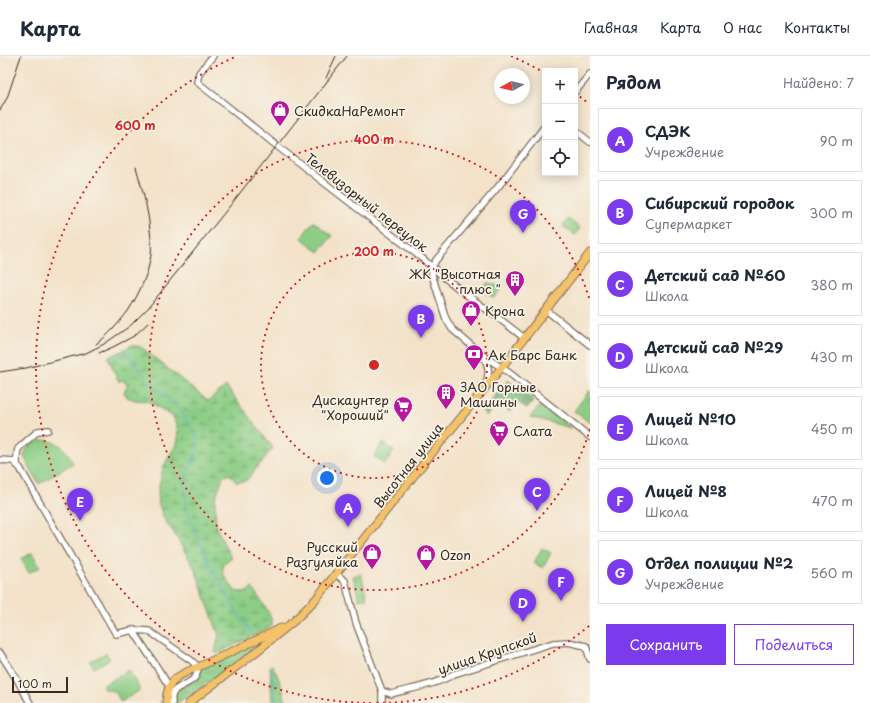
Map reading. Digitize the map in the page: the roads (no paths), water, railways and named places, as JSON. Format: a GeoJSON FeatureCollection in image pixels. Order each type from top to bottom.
{"type":"FeatureCollection","features":[{"type":"Feature","properties":{"kind":"main road","name":"Высотная улица"},"geometry":{"type":"LineString","coordinates":[[189,703],[294,621],[315,600],[502,367],[590,253]]}},
{"type":"Feature","properties":{"kind":"main road"},"geometry":{"type":"LineString","coordinates":[[166,703],[169,686],[175,678],[254,642],[294,621]]}},
{"type":"Feature","properties":{"kind":"main road"},"geometry":{"type":"LineString","coordinates":[[195,703],[200,695]]}},
{"type":"Feature","properties":{"kind":"street","name":"Телевизорный переулок"},"geometry":{"type":"LineString","coordinates":[[213,56],[199,73],[197,82],[276,146],[524,338]]}},
{"type":"Feature","properties":{"kind":"street"},"geometry":{"type":"LineString","coordinates":[[578,88],[590,74]]}},
{"type":"Feature","properties":{"kind":"street"},"geometry":{"type":"LineString","coordinates":[[542,130],[498,187],[436,260],[432,267],[432,275],[446,319],[452,328],[481,354],[502,367],[590,437]]}},
{"type":"Feature","properties":{"kind":"street"},"geometry":{"type":"LineString","coordinates":[[578,132],[590,142]]}},
{"type":"Feature","properties":{"kind":"street"},"geometry":{"type":"LineString","coordinates":[[546,310],[590,345]]}},
{"type":"Feature","properties":{"kind":"street"},"geometry":{"type":"LineString","coordinates":[[481,354],[487,363],[488,374],[488,379],[484,388]]}},
{"type":"Feature","properties":{"kind":"street"},"geometry":{"type":"LineString","coordinates":[[17,464],[18,449],[38,431],[48,430]]}},
{"type":"Feature","properties":{"kind":"street"},"geometry":{"type":"LineString","coordinates":[[0,460],[13,461],[20,468],[116,634],[133,630],[149,631],[198,667],[196,676],[173,692],[171,700],[172,703]]}},
{"type":"Feature","properties":{"kind":"street"},"geometry":{"type":"LineString","coordinates":[[336,574],[345,581],[356,622],[382,691],[382,703]]}},
{"type":"Feature","properties":{"kind":"street"},"geometry":{"type":"LineString","coordinates":[[133,630],[169,686]]}},
{"type":"Feature","properties":{"kind":"street","name":"улица Крупской"},"geometry":{"type":"LineString","coordinates":[[382,691],[391,694],[433,683],[454,674],[553,643],[568,642],[586,646],[590,659]]}},
{"type":"Feature","properties":{"kind":"street"},"geometry":{"type":"LineString","coordinates":[[0,653],[30,703]]}},
{"type":"Feature","properties":{"kind":"street"},"geometry":{"type":"LineString","coordinates":[[185,657],[188,667],[187,672]]}},
{"type":"Feature","properties":{"kind":"waterway"},"geometry":{"type":"LineString","coordinates":[[124,348],[152,384],[175,405],[198,438],[198,449],[184,483],[188,515],[211,567],[229,599],[252,634]]}},
{"type":"Feature","properties":{"kind":"waterway"},"geometry":{"type":"LineString","coordinates":[[271,665],[276,703]]}},
{"type":"Feature","properties":{"kind":"railway"},"geometry":{"type":"LineString","coordinates":[[0,110],[7,98],[21,56]]}},
{"type":"Feature","properties":{"kind":"railway"},"geometry":{"type":"LineString","coordinates":[[326,78],[336,56]]}},
{"type":"Feature","properties":{"kind":"railway"},"geometry":{"type":"LineString","coordinates":[[0,372],[26,368],[86,353],[104,344],[130,326],[148,308],[347,56]]}},
{"type":"Feature","properties":{"kind":"railway"},"geometry":{"type":"LineString","coordinates":[[96,344],[113,329],[128,311],[136,298],[150,262],[151,246],[149,222],[136,167]]}},
{"type":"Feature","properties":{"kind":"railway"},"geometry":{"type":"LineString","coordinates":[[99,353],[134,336],[148,323]]}},
{"type":"Feature","properties":{"kind":"place","name":"СкидкаНаРемонт"},"geometry":{"type":"Point","coordinates":[280,127]}},
{"type":"Feature","properties":{"kind":"place","name":"Отдел полиции №2"},"geometry":{"type":"Point","coordinates":[523,233]}},
{"type":"Feature","properties":{"kind":"place","name":"ЖК \"Высотная плюс \""},"geometry":{"type":"Point","coordinates":[515,297]}},
{"type":"Feature","properties":{"kind":"place","name":"Крона"},"geometry":{"type":"Point","coordinates":[471,327]}},
{"type":"Feature","properties":{"kind":"place","name":"Сибирский городок"},"geometry":{"type":"Point","coordinates":[421,338]}},
{"type":"Feature","properties":{"kind":"place","name":"Ак Барс Банк"},"geometry":{"type":"Point","coordinates":[474,371]}},
{"type":"Feature","properties":{"kind":"place","name":"ЗАО Горные Машины"},"geometry":{"type":"Point","coordinates":[446,410]}},
{"type":"Feature","properties":{"kind":"place","name":"Дискаунтер \"Хороший\""},"geometry":{"type":"Point","coordinates":[403,423]}},
{"type":"Feature","properties":{"kind":"place","name":"Слата"},"geometry":{"type":"Point","coordinates":[499,447]}},
{"type":"Feature","properties":{"kind":"place","name":"Детский сад №60"},"geometry":{"type":"Point","coordinates":[537,511]}},
{"type":"Feature","properties":{"kind":"place","name":"Лицей №10"},"geometry":{"type":"Point","coordinates":[80,521]}},
{"type":"Feature","properties":{"kind":"place","name":"СДЭК"},"geometry":{"type":"Point","coordinates":[348,527]}},
{"type":"Feature","properties":{"kind":"place","name":"Русский Разгуляйка"},"geometry":{"type":"Point","coordinates":[372,570]}},
{"type":"Feature","properties":{"kind":"place","name":"Ozon"},"geometry":{"type":"Point","coordinates":[426,571]}},
{"type":"Feature","properties":{"kind":"place","name":"Лицей №8"},"geometry":{"type":"Point","coordinates":[561,601]}},
{"type":"Feature","properties":{"kind":"place","name":"Детский сад №29"},"geometry":{"type":"Point","coordinates":[523,622]}}]}
